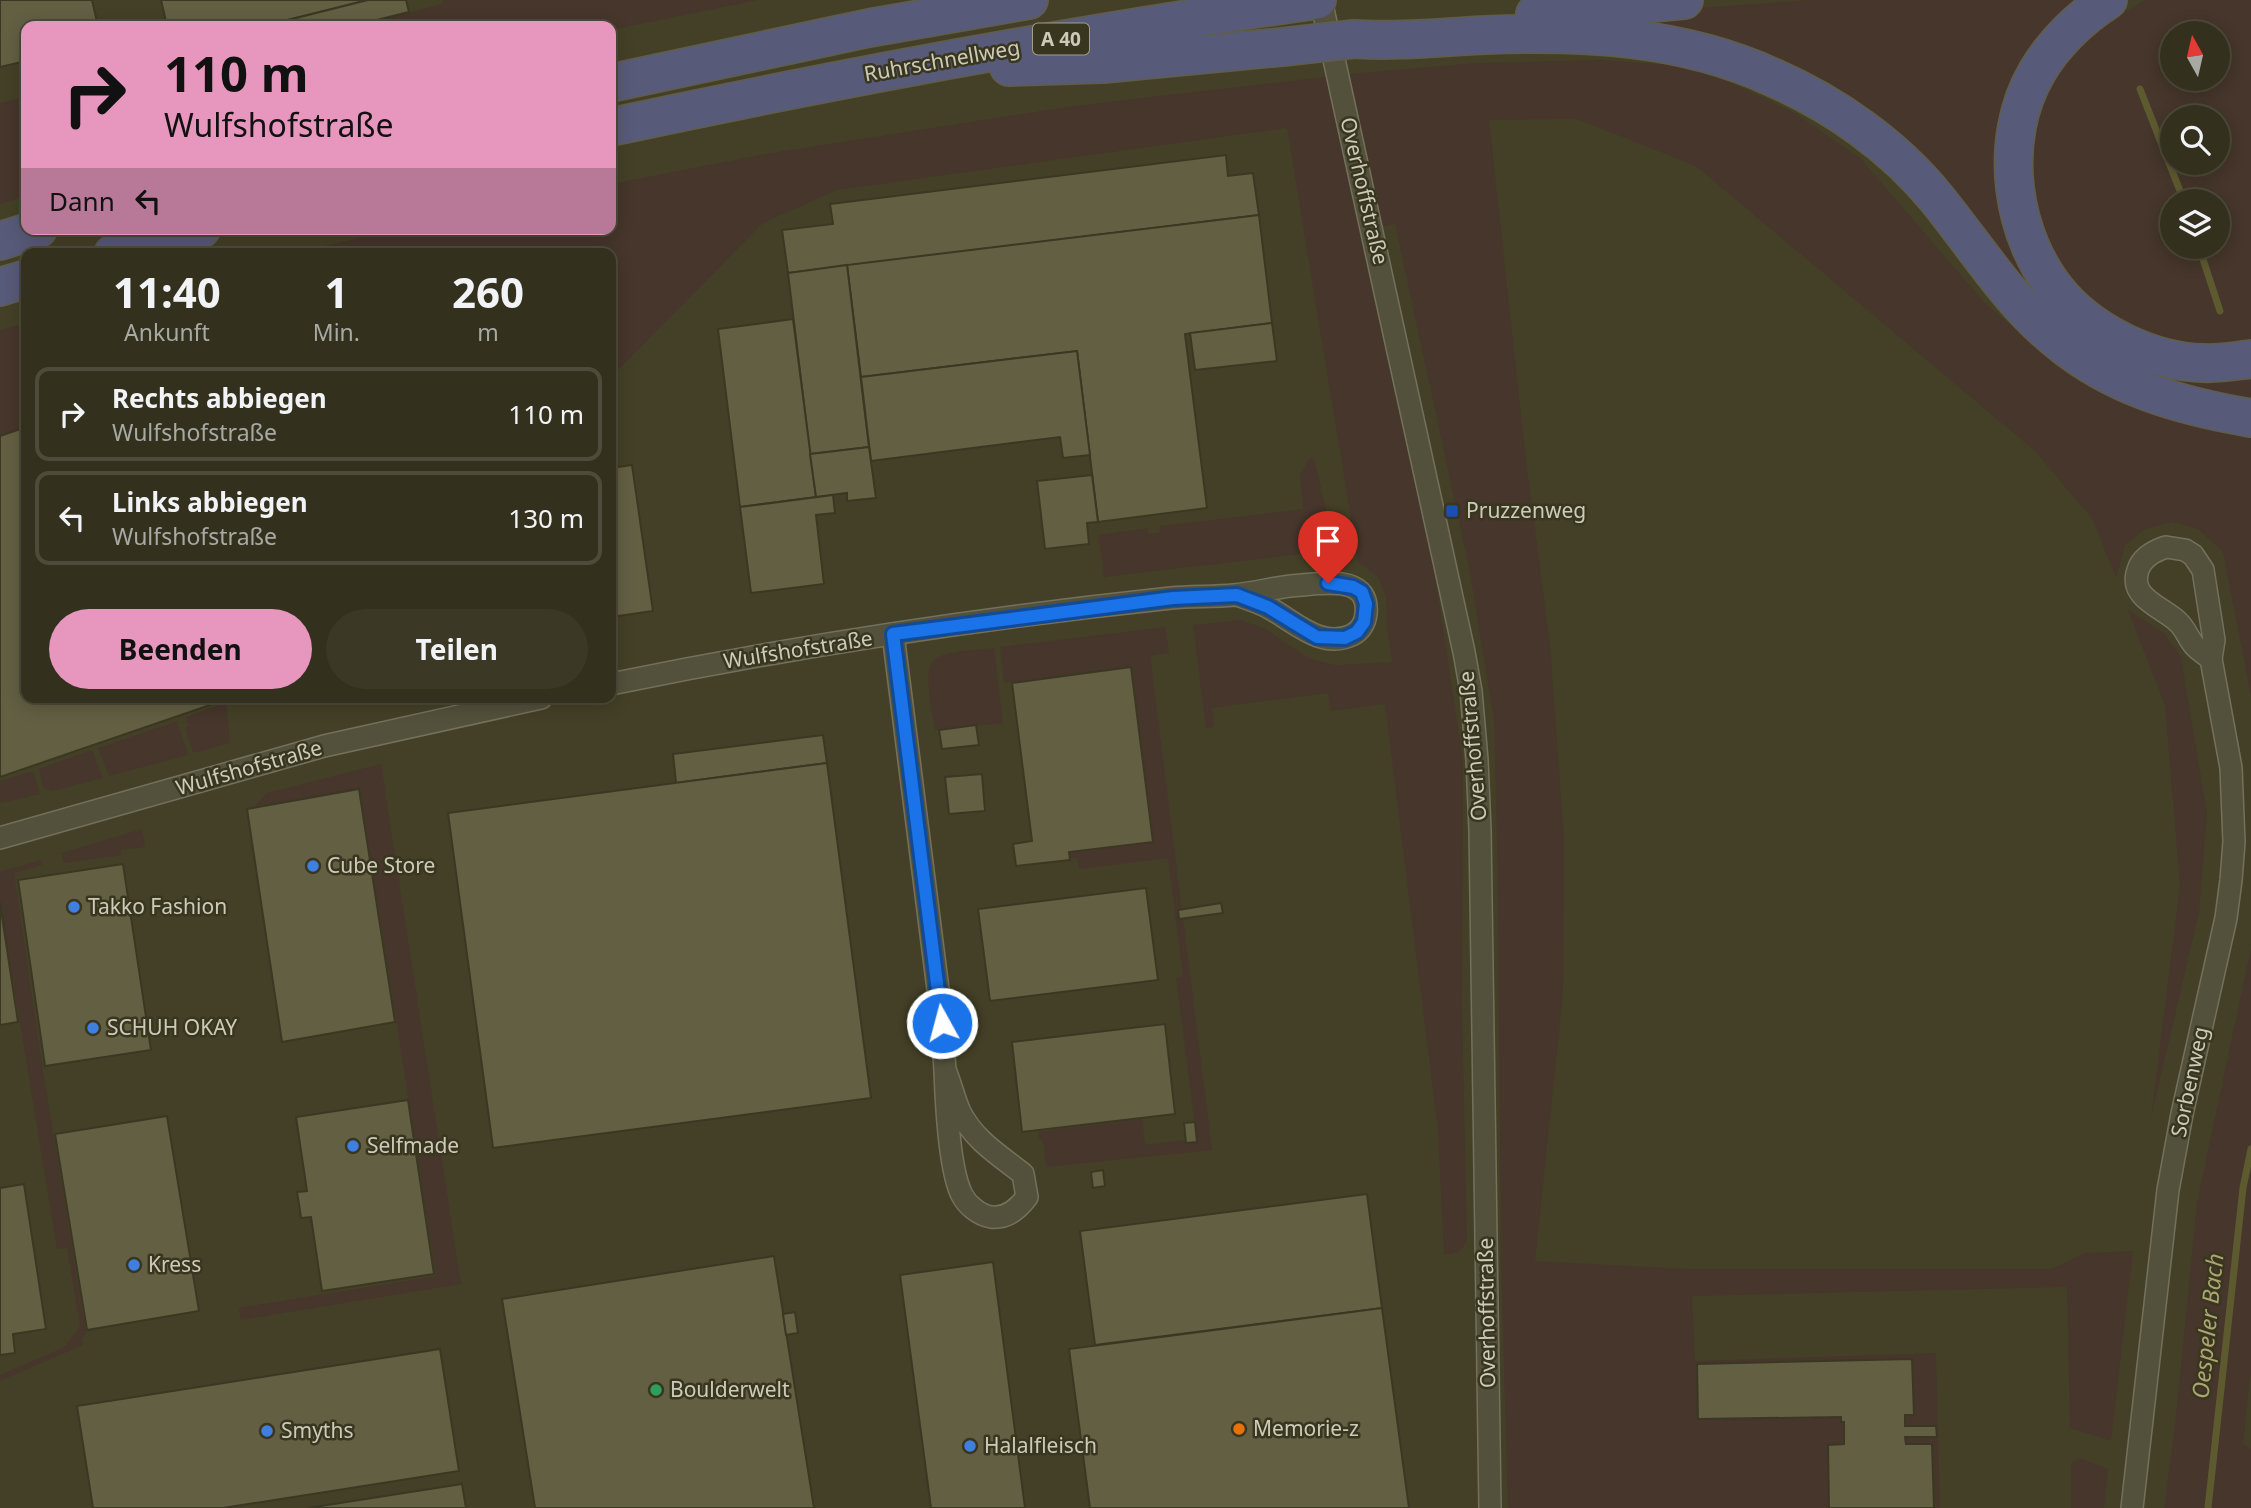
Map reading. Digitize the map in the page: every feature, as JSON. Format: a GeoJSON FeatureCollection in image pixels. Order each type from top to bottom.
{"type":"FeatureCollection","features":[{"type":"Feature","properties":{"kind":"highway"},"geometry":{"type":"LineString","coordinates":[[677,68],[914,0]]}},
{"type":"Feature","properties":{"kind":"highway","name":"A 40"},"geometry":{"type":"LineString","coordinates":[[616,82],[869,28],[1029,0]]}},
{"type":"Feature","properties":{"kind":"highway","name":"Ruhrschnellweg"},"geometry":{"type":"LineString","coordinates":[[616,127],[851,77],[1027,45],[1319,0]]}},
{"type":"Feature","properties":{"kind":"highway"},"geometry":{"type":"LineString","coordinates":[[1373,37],[1440,23],[1684,0]]}},
{"type":"Feature","properties":{"kind":"highway"},"geometry":{"type":"LineString","coordinates":[[2108,0],[2083,19],[2050,54],[2037,71],[2022,107],[2017,129],[2013,177],[2022,221],[2032,249],[2061,296],[2085,318],[2136,348],[2178,360],[2201,363],[2251,359]]}},
{"type":"Feature","properties":{"kind":"highway"},"geometry":{"type":"LineString","coordinates":[[851,77],[909,71],[1103,64],[1373,37],[1580,35],[1680,47],[1731,60],[1772,76],[1828,106],[1864,131],[1893,155],[1936,198],[2014,297],[2038,323],[2099,370],[2137,389],[2208,411],[2251,418]]}},
{"type":"Feature","properties":{"kind":"highway"},"geometry":{"type":"LineString","coordinates":[[0,241],[21,234]]}},
{"type":"Feature","properties":{"kind":"highway"},"geometry":{"type":"LineString","coordinates":[[134,248],[180,235]]}},
{"type":"Feature","properties":{"kind":"highway"},"geometry":{"type":"LineString","coordinates":[[0,287],[21,281]]}},
{"type":"Feature","properties":{"kind":"street","name":"Overhoffstraße"},"geometry":{"type":"LineString","coordinates":[[1319,0],[1447,567],[1471,691],[1480,831],[1490,1508]]}},
{"type":"Feature","properties":{"kind":"street","name":"Sorbenweg"},"geometry":{"type":"LineString","coordinates":[[2133,1508],[2168,1190],[2182,1114],[2226,918],[2234,830],[2231,768],[2211,659],[2214,632],[2203,570],[2193,555],[2185,550],[2166,547],[2155,551],[2139,566],[2136,575],[2140,593],[2179,623],[2194,646],[2211,659]]}},
{"type":"Feature","properties":{"kind":"street","name":"Wulfshofstraße"},"geometry":{"type":"LineString","coordinates":[[616,683],[698,666],[893,634],[1173,598],[1237,595],[1290,585],[1328,583],[1346,585],[1362,592],[1366,604],[1364,622],[1357,632],[1345,638],[1317,637],[1268,607],[1237,595]]}},
{"type":"Feature","properties":{"kind":"street"},"geometry":{"type":"LineString","coordinates":[[893,634],[941,1013],[946,1104],[961,1194],[972,1208],[985,1216],[998,1218],[1007,1215],[1018,1208],[1027,1197],[1023,1174],[992,1152],[975,1135],[959,1110],[945,1070]]}},
{"type":"Feature","properties":{"kind":"street","name":"Wulfshofstraße"},"geometry":{"type":"LineString","coordinates":[[0,838],[324,746],[518,703]]}},
{"type":"Feature","properties":{"kind":"shaded area"},"geometry":{"type":"Polygon","coordinates":[[[443,0],[757,0],[616,29],[616,21],[377,21],[443,4],[443,0]]]}},
{"type":"Feature","properties":{"kind":"shaded area"},"geometry":{"type":"Polygon","coordinates":[[[1808,0],[2077,0],[2106,23],[2145,0],[2251,0],[2251,397],[2211,394],[2161,382],[2067,329],[1890,140],[1631,18],[1662,11],[1808,0]]]}},
{"type":"Feature","properties":{"kind":"shaded area"},"geometry":{"type":"Polygon","coordinates":[[[1602,60],[1686,66],[1734,84],[1793,112],[1860,158],[1985,303],[2034,345],[2086,383],[2149,411],[2251,435],[2251,696],[2223,552],[2198,529],[2172,522],[2145,529],[2125,545],[2116,578],[2093,520],[2036,452],[1696,166],[1577,119],[1489,120],[1526,460],[1550,644],[1564,840],[1563,994],[1535,1261],[1690,1269],[2051,1269],[2085,1253],[2133,1251],[2111,1441],[2070,1428],[2067,1287],[1692,1296],[1695,1361],[1936,1353],[1940,1508],[1508,1508],[1501,1260],[1494,721],[1470,573],[1395,224],[1359,232],[1434,569],[1463,761],[1462,1010],[1467,1242],[1458,1252],[1444,1255],[1438,1131],[1385,704],[1331,711],[1328,693],[1212,708],[1214,727],[1206,728],[1193,625],[1240,620],[1264,628],[1308,658],[1335,665],[1392,662],[1386,597],[1378,577],[1358,562],[1287,128],[837,190],[763,223],[616,372],[616,248],[316,248],[372,235],[616,235],[616,183],[765,154],[1073,106],[1359,73],[1476,63],[1602,60]]]}},
{"type":"Feature","properties":{"kind":"shaded area"},"geometry":{"type":"Polygon","coordinates":[[[21,98],[21,198],[0,204],[0,103],[21,98]]]}},
{"type":"Feature","properties":{"kind":"shaded area"},"geometry":{"type":"Polygon","coordinates":[[[21,324],[21,429],[0,436],[0,330],[21,324]]]}},
{"type":"Feature","properties":{"kind":"shaded area"},"geometry":{"type":"Polygon","coordinates":[[[1312,458],[1336,550],[1104,577],[1098,535],[1147,528],[1149,534],[1161,532],[1160,526],[1303,509],[1300,475],[1312,458]]]}},
{"type":"Feature","properties":{"kind":"shaded area"},"geometry":{"type":"Polygon","coordinates":[[[2128,610],[2164,633],[2181,657],[2207,813],[2199,912],[2151,1118],[2180,885],[2165,706],[2128,610]]]}},
{"type":"Feature","properties":{"kind":"shaded area"},"geometry":{"type":"Polygon","coordinates":[[[1165,627],[1169,653],[1150,656],[1212,1150],[1046,1167],[1043,1140],[1039,1140],[1038,1132],[1142,1119],[1145,1145],[1186,1140],[1186,1143],[1197,1142],[1176,978],[1183,976],[1168,858],[1079,869],[1077,858],[1071,858],[1070,853],[1154,842],[1132,667],[1004,683],[1000,647],[1165,627]]]}},
{"type":"Feature","properties":{"kind":"shaded area"},"geometry":{"type":"Polygon","coordinates":[[[994,648],[1003,723],[935,730],[929,682],[934,660],[954,652],[994,648]]]}},
{"type":"Feature","properties":{"kind":"shaded area"},"geometry":{"type":"Polygon","coordinates":[[[226,703],[230,743],[193,753],[185,727],[189,726],[186,717],[226,703]]]}},
{"type":"Feature","properties":{"kind":"shaded area"},"geometry":{"type":"Polygon","coordinates":[[[177,721],[188,755],[109,776],[98,748],[177,721]]]}},
{"type":"Feature","properties":{"kind":"shaded area"},"geometry":{"type":"Polygon","coordinates":[[[92,750],[103,778],[52,791],[43,787],[39,769],[92,750]]]}},
{"type":"Feature","properties":{"kind":"shaded area"},"geometry":{"type":"Polygon","coordinates":[[[381,764],[461,1284],[241,1320],[239,1308],[436,1276],[360,789],[254,807],[267,793],[381,764]]]}},
{"type":"Feature","properties":{"kind":"shaded area"},"geometry":{"type":"Polygon","coordinates":[[[33,771],[40,794],[0,803],[0,781],[33,771]]]}},
{"type":"Feature","properties":{"kind":"shaded area"},"geometry":{"type":"Polygon","coordinates":[[[142,829],[145,847],[121,850],[121,855],[64,863],[61,853],[142,829]]]}},
{"type":"Feature","properties":{"kind":"shaded area"},"geometry":{"type":"Polygon","coordinates":[[[41,860],[42,865],[14,873],[86,1334],[82,1339],[83,1345],[0,1381],[0,1375],[66,1345],[80,1326],[67,1248],[57,1249],[0,901],[0,872],[41,860]]]}},
{"type":"Feature","properties":{"kind":"shaded area"},"geometry":{"type":"Polygon","coordinates":[[[2251,948],[2251,1369],[2243,1444],[2251,1449],[2251,1508],[2164,1508],[2175,1426],[2197,1202],[2251,948]]]}},
{"type":"Feature","properties":{"kind":"shaded area"},"geometry":{"type":"Polygon","coordinates":[[[2080,1458],[2108,1469],[2104,1508],[2071,1508],[2071,1463],[2080,1458]]]}},
{"type":"Feature","properties":{"kind":"building"},"geometry":{"type":"Polygon","coordinates":[[[0,0],[92,0],[97,21],[21,21],[21,62],[0,67],[0,0]]]}},
{"type":"Feature","properties":{"kind":"building"},"geometry":{"type":"Polygon","coordinates":[[[161,0],[368,0],[284,21],[166,21],[161,0]]]}},
{"type":"Feature","properties":{"kind":"building"},"geometry":{"type":"Polygon","coordinates":[[[368,0],[406,0],[409,12],[373,21],[284,21],[368,0]]]}},
{"type":"Feature","properties":{"kind":"building"},"geometry":{"type":"Polygon","coordinates":[[[1226,155],[1228,176],[1253,173],[1259,215],[788,273],[782,230],[833,224],[830,204],[1226,155]]]}},
{"type":"Feature","properties":{"kind":"building"},"geometry":{"type":"Polygon","coordinates":[[[1259,215],[1272,323],[1185,334],[1207,508],[1098,522],[1077,351],[861,377],[847,265],[1259,215]]]}},
{"type":"Feature","properties":{"kind":"building"},"geometry":{"type":"Polygon","coordinates":[[[847,265],[869,447],[810,454],[788,273],[847,265]]]}},
{"type":"Feature","properties":{"kind":"building"},"geometry":{"type":"Polygon","coordinates":[[[793,319],[816,497],[740,507],[718,329],[793,319]]]}},
{"type":"Feature","properties":{"kind":"building"},"geometry":{"type":"Polygon","coordinates":[[[1272,323],[1277,361],[1195,370],[1190,333],[1272,323]]]}},
{"type":"Feature","properties":{"kind":"building"},"geometry":{"type":"Polygon","coordinates":[[[1077,351],[1090,455],[1063,458],[1060,437],[871,461],[861,377],[1077,351]]]}},
{"type":"Feature","properties":{"kind":"building"},"geometry":{"type":"Polygon","coordinates":[[[21,429],[21,703],[216,703],[0,777],[0,436],[21,429]]]}},
{"type":"Feature","properties":{"kind":"building"},"geometry":{"type":"Polygon","coordinates":[[[869,447],[876,498],[847,501],[847,493],[816,497],[810,454],[869,447]]]}},
{"type":"Feature","properties":{"kind":"building"},"geometry":{"type":"Polygon","coordinates":[[[632,465],[653,611],[616,616],[616,467],[632,465]]]}},
{"type":"Feature","properties":{"kind":"building"},"geometry":{"type":"Polygon","coordinates":[[[1092,475],[1098,522],[1087,523],[1089,544],[1045,549],[1037,481],[1092,475]]]}},
{"type":"Feature","properties":{"kind":"building"},"geometry":{"type":"Polygon","coordinates":[[[833,495],[835,513],[816,515],[824,584],[751,593],[740,507],[833,495]]]}},
{"type":"Feature","properties":{"kind":"building"},"geometry":{"type":"Polygon","coordinates":[[[1131,667],[1153,842],[1069,852],[1070,860],[1016,866],[1013,844],[1032,841],[1012,683],[1131,667]]]}},
{"type":"Feature","properties":{"kind":"building"},"geometry":{"type":"Polygon","coordinates":[[[976,725],[979,745],[942,749],[939,730],[976,725]]]}},
{"type":"Feature","properties":{"kind":"building"},"geometry":{"type":"Polygon","coordinates":[[[823,735],[827,763],[676,783],[673,754],[823,735]]]}},
{"type":"Feature","properties":{"kind":"building"},"geometry":{"type":"Polygon","coordinates":[[[827,763],[871,1098],[493,1148],[448,813],[827,763]]]}},
{"type":"Feature","properties":{"kind":"building"},"geometry":{"type":"Polygon","coordinates":[[[982,774],[985,811],[949,814],[945,777],[982,774]]]}},
{"type":"Feature","properties":{"kind":"building","name":"Cube Store"},"geometry":{"type":"Polygon","coordinates":[[[359,789],[395,1022],[282,1042],[247,809],[359,789]]]}},
{"type":"Feature","properties":{"kind":"building"},"geometry":{"type":"Polygon","coordinates":[[[123,864],[151,1050],[45,1066],[18,880],[123,864]]]}},
{"type":"Feature","properties":{"kind":"building"},"geometry":{"type":"Polygon","coordinates":[[[1146,888],[1158,980],[990,1001],[978,909],[1146,888]]]}},
{"type":"Feature","properties":{"kind":"building"},"geometry":{"type":"Polygon","coordinates":[[[0,903],[18,1022],[0,1025],[0,903]]]}},
{"type":"Feature","properties":{"kind":"building"},"geometry":{"type":"Polygon","coordinates":[[[1221,903],[1223,913],[1179,919],[1178,910],[1221,903]]]}},
{"type":"Feature","properties":{"kind":"building"},"geometry":{"type":"Polygon","coordinates":[[[1165,1024],[1175,1114],[1022,1132],[1012,1042],[1165,1024]]]}},
{"type":"Feature","properties":{"kind":"building"},"geometry":{"type":"Polygon","coordinates":[[[408,1100],[434,1274],[322,1291],[311,1217],[301,1218],[297,1192],[307,1191],[296,1117],[408,1100]]]}},
{"type":"Feature","properties":{"kind":"building","name":"Kress"},"geometry":{"type":"Polygon","coordinates":[[[167,1116],[199,1311],[87,1330],[55,1134],[167,1116]]]}},
{"type":"Feature","properties":{"kind":"building"},"geometry":{"type":"Polygon","coordinates":[[[1195,1122],[1197,1142],[1186,1143],[1184,1123],[1195,1122]]]}},
{"type":"Feature","properties":{"kind":"building"},"geometry":{"type":"Polygon","coordinates":[[[1103,1170],[1105,1186],[1093,1188],[1091,1172],[1103,1170]]]}},
{"type":"Feature","properties":{"kind":"building"},"geometry":{"type":"Polygon","coordinates":[[[24,1184],[46,1329],[13,1334],[15,1353],[0,1355],[0,1188],[24,1184]]]}},
{"type":"Feature","properties":{"kind":"building"},"geometry":{"type":"Polygon","coordinates":[[[1367,1194],[1382,1308],[1095,1345],[1080,1231],[1367,1194]]]}},
{"type":"Feature","properties":{"kind":"building","name":"Boulderwelt"},"geometry":{"type":"Polygon","coordinates":[[[774,1256],[814,1508],[535,1508],[502,1299],[774,1256]]]}},
{"type":"Feature","properties":{"kind":"building"},"geometry":{"type":"Polygon","coordinates":[[[993,1262],[1025,1508],[931,1508],[900,1275],[993,1262]]]}},
{"type":"Feature","properties":{"kind":"building","name":"Memorie-z"},"geometry":{"type":"Polygon","coordinates":[[[1382,1308],[1409,1508],[1090,1508],[1069,1349],[1382,1308]]]}},
{"type":"Feature","properties":{"kind":"building"},"geometry":{"type":"Polygon","coordinates":[[[795,1312],[798,1333],[786,1335],[783,1314],[795,1312]]]}},
{"type":"Feature","properties":{"kind":"building","name":"Smyths"},"geometry":{"type":"Polygon","coordinates":[[[440,1349],[459,1471],[223,1508],[93,1508],[77,1406],[440,1349]]]}},
{"type":"Feature","properties":{"kind":"building"},"geometry":{"type":"Polygon","coordinates":[[[1912,1359],[1914,1415],[1905,1415],[1905,1426],[1936,1426],[1937,1437],[1905,1437],[1906,1444],[1932,1444],[1934,1508],[1829,1508],[1828,1445],[1844,1444],[1844,1422],[1841,1422],[1841,1417],[1698,1419],[1697,1364],[1912,1359]]]}},
{"type":"Feature","properties":{"kind":"building"},"geometry":{"type":"Polygon","coordinates":[[[462,1484],[466,1508],[308,1508],[462,1484]]]}},
{"type":"Feature","properties":{"kind":"waterway","name":"Oespeler Bach"},"geometry":{"type":"LineString","coordinates":[[2140,89],[2179,189]]}},
{"type":"Feature","properties":{"kind":"waterway","name":"Oespeler Bach"},"geometry":{"type":"LineString","coordinates":[[2203,259],[2220,311]]}},
{"type":"Feature","properties":{"kind":"waterway","name":"Oespeler Bach"},"geometry":{"type":"LineString","coordinates":[[2208,1508],[2243,1188],[2251,1149]]}},
{"type":"Feature","properties":{"kind":"place","name":"Pruzzenweg"},"geometry":{"type":"Point","coordinates":[1452,511]}},
{"type":"Feature","properties":{"kind":"place","name":"Cube Store"},"geometry":{"type":"Point","coordinates":[313,866]}},
{"type":"Feature","properties":{"kind":"place","name":"Takko Fashion"},"geometry":{"type":"Point","coordinates":[74,907]}},
{"type":"Feature","properties":{"kind":"place","name":"SCHUH OKAY"},"geometry":{"type":"Point","coordinates":[93,1028]}},
{"type":"Feature","properties":{"kind":"place","name":"Selfmade"},"geometry":{"type":"Point","coordinates":[353,1146]}},
{"type":"Feature","properties":{"kind":"place","name":"Kress"},"geometry":{"type":"Point","coordinates":[134,1265]}},
{"type":"Feature","properties":{"kind":"place","name":"Boulderwelt"},"geometry":{"type":"Point","coordinates":[656,1390]}},
{"type":"Feature","properties":{"kind":"place","name":"Memorie-z"},"geometry":{"type":"Point","coordinates":[1239,1429]}},
{"type":"Feature","properties":{"kind":"place","name":"Smyths"},"geometry":{"type":"Point","coordinates":[267,1431]}},
{"type":"Feature","properties":{"kind":"place","name":"Halalfleisch"},"geometry":{"type":"Point","coordinates":[970,1446]}},
{"type":"Feature","properties":{"kind":"route"},"geometry":{"type":"LineString","coordinates":[[942,1023],[893,634],[1173,598],[1237,595],[1268,607],[1317,637],[1345,638],[1357,632],[1364,622],[1366,604],[1362,592],[1353,587],[1328,583]]}}]}
